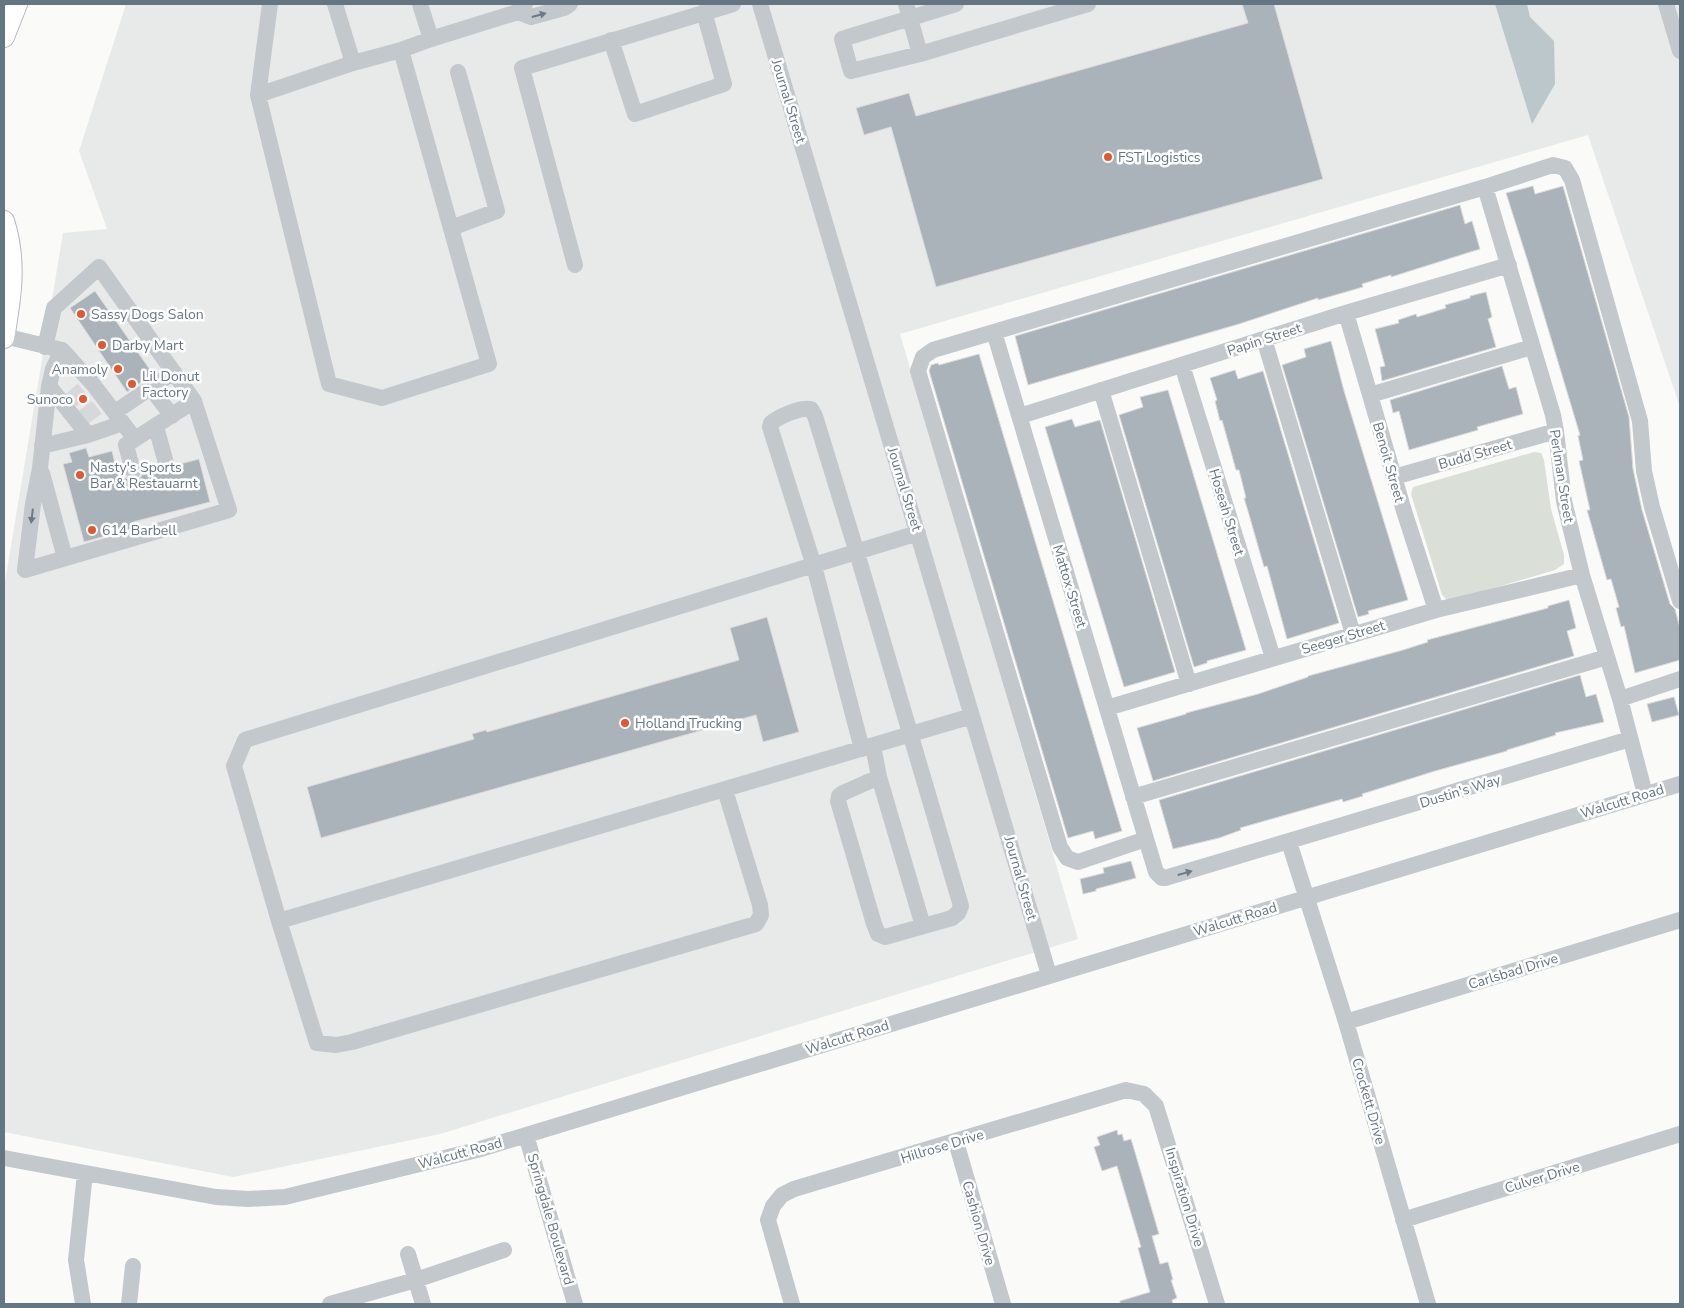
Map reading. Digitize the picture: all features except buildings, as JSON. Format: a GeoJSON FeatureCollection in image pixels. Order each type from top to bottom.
{"type":"FeatureCollection","features":[{"type":"Feature","properties":{"kind":"main road"},"geometry":{"type":"LineString","coordinates":[[4,37],[17,4]]}},
{"type":"Feature","properties":{"kind":"main road"},"geometry":{"type":"LineString","coordinates":[[4,221],[13,261],[4,337]]}},
{"type":"Feature","properties":{"kind":"street"},"geometry":{"type":"LineString","coordinates":[[270,4],[258,95],[329,384],[382,398],[488,364],[401,50]]}},
{"type":"Feature","properties":{"kind":"street"},"geometry":{"type":"LineString","coordinates":[[335,4],[353,63]]}},
{"type":"Feature","properties":{"kind":"street"},"geometry":{"type":"LineString","coordinates":[[420,4],[431,39]]}},
{"type":"Feature","properties":{"kind":"street"},"geometry":{"type":"LineString","coordinates":[[258,95],[353,63],[401,50],[522,8],[530,17],[564,8],[570,4]]}},
{"type":"Feature","properties":{"kind":"street"},"geometry":{"type":"LineString","coordinates":[[575,265],[522,68],[733,4]]}},
{"type":"Feature","properties":{"kind":"street","name":"Journal Street"},"geometry":{"type":"LineString","coordinates":[[760,4],[1049,975]]}},
{"type":"Feature","properties":{"kind":"street"},"geometry":{"type":"LineString","coordinates":[[956,4],[908,11],[842,39],[851,71],[920,54],[1088,4]]}},
{"type":"Feature","properties":{"kind":"street"},"geometry":{"type":"LineString","coordinates":[[1666,4],[1680,51]]}},
{"type":"Feature","properties":{"kind":"street"},"geometry":{"type":"LineString","coordinates":[[908,11],[920,54]]}},
{"type":"Feature","properties":{"kind":"street"},"geometry":{"type":"LineString","coordinates":[[611,40],[635,114],[724,84],[704,12]]}},
{"type":"Feature","properties":{"kind":"street"},"geometry":{"type":"LineString","coordinates":[[451,228],[497,211],[458,72]]}},
{"type":"Feature","properties":{"kind":"street"},"geometry":{"type":"LineString","coordinates":[[1146,839],[1078,862],[1067,858],[1060,848],[918,371],[923,357],[934,350],[1485,187],[1553,165],[1565,168],[1572,180],[1640,421],[1644,471],[1652,507],[1680,601]]}},
{"type":"Feature","properties":{"kind":"street","name":"Perlman Street"},"geometry":{"type":"LineString","coordinates":[[1485,187],[1556,431],[1564,501],[1582,575],[1608,657],[1645,794]]}},
{"type":"Feature","properties":{"kind":"street","name":"Papin Street"},"geometry":{"type":"LineString","coordinates":[[1020,416],[1346,313],[1509,265]]}},
{"type":"Feature","properties":{"kind":"street"},"geometry":{"type":"LineString","coordinates":[[45,347],[54,308],[98,267],[194,401],[229,510],[25,570],[33,504],[40,468],[49,386],[53,369],[62,350]]}},
{"type":"Feature","properties":{"kind":"street","name":"Benoit Street"},"geometry":{"type":"LineString","coordinates":[[1346,313],[1394,477],[1436,610]]}},
{"type":"Feature","properties":{"kind":"street","name":"Mattox Street"},"geometry":{"type":"LineString","coordinates":[[994,332],[1146,839]]}},
{"type":"Feature","properties":{"kind":"street"},"geometry":{"type":"LineString","coordinates":[[4,337],[62,350]]}},
{"type":"Feature","properties":{"kind":"street"},"geometry":{"type":"LineString","coordinates":[[1264,339],[1353,634]]}},
{"type":"Feature","properties":{"kind":"street"},"geometry":{"type":"LineString","coordinates":[[1370,395],[1532,347]]}},
{"type":"Feature","properties":{"kind":"street"},"geometry":{"type":"LineString","coordinates":[[62,350],[77,395],[99,417],[135,439]]}},
{"type":"Feature","properties":{"kind":"street","name":"Hoseah Street"},"geometry":{"type":"LineString","coordinates":[[1182,365],[1273,658]]}},
{"type":"Feature","properties":{"kind":"street"},"geometry":{"type":"LineString","coordinates":[[42,446],[99,417],[174,372]]}},
{"type":"Feature","properties":{"kind":"street"},"geometry":{"type":"LineString","coordinates":[[49,386],[77,395],[99,417]]}},
{"type":"Feature","properties":{"kind":"street"},"geometry":{"type":"LineString","coordinates":[[1101,390],[1188,684]]}},
{"type":"Feature","properties":{"kind":"street"},"geometry":{"type":"LineString","coordinates":[[156,395],[172,416]]}},
{"type":"Feature","properties":{"kind":"street"},"geometry":{"type":"LineString","coordinates":[[133,471],[126,445],[194,401]]}},
{"type":"Feature","properties":{"kind":"street"},"geometry":{"type":"LineString","coordinates":[[880,777],[843,793],[839,796],[838,801],[871,915],[878,934],[884,936],[923,926],[952,918],[958,913],[961,906],[815,416],[811,409],[806,408],[776,419],[771,423],[770,427],[868,748],[880,777],[923,926]]}},
{"type":"Feature","properties":{"kind":"street"},"geometry":{"type":"LineString","coordinates":[[156,427],[166,462]]}},
{"type":"Feature","properties":{"kind":"street","name":"Budd Street"},"geometry":{"type":"LineString","coordinates":[[1394,477],[1556,431]]}},
{"type":"Feature","properties":{"kind":"street"},"geometry":{"type":"LineString","coordinates":[[40,468],[65,558]]}},
{"type":"Feature","properties":{"kind":"street"},"geometry":{"type":"LineString","coordinates":[[725,790],[760,905],[761,915],[756,924],[352,1042],[336,1045],[317,1043],[234,766],[245,740],[918,533]]}},
{"type":"Feature","properties":{"kind":"street","name":"Seeger Street"},"geometry":{"type":"LineString","coordinates":[[1107,708],[1436,610],[1582,575]]}},
{"type":"Feature","properties":{"kind":"street"},"geometry":{"type":"LineString","coordinates":[[1133,797],[1608,657]]}},
{"type":"Feature","properties":{"kind":"street"},"geometry":{"type":"LineString","coordinates":[[1620,699],[1680,679]]}},
{"type":"Feature","properties":{"kind":"street"},"geometry":{"type":"LineString","coordinates":[[279,921],[972,716]]}},
{"type":"Feature","properties":{"kind":"street","name":"Dustin's Way"},"geometry":{"type":"LineString","coordinates":[[1146,839],[1156,872],[1165,878],[1630,739]]}},
{"type":"Feature","properties":{"kind":"street","name":"Walcutt Road"},"geometry":{"type":"LineString","coordinates":[[4,1158],[216,1197],[248,1200],[285,1197],[477,1150],[1680,784]]}},
{"type":"Feature","properties":{"kind":"street"},"geometry":{"type":"LineString","coordinates":[[1289,842],[1306,898]]}},
{"type":"Feature","properties":{"kind":"street","name":"Crockett Drive"},"geometry":{"type":"LineString","coordinates":[[1306,898],[1346,1022],[1428,1304]]}},
{"type":"Feature","properties":{"kind":"street","name":"Carlsbad Drive"},"geometry":{"type":"LineString","coordinates":[[1346,1022],[1680,920]]}},
{"type":"Feature","properties":{"kind":"street","name":"Hillrose Drive"},"geometry":{"type":"LineString","coordinates":[[792,1304],[768,1220],[773,1206],[782,1196],[794,1190],[1126,1090],[1144,1094]]}},
{"type":"Feature","properties":{"kind":"street","name":"Inspiration Drive"},"geometry":{"type":"LineString","coordinates":[[1144,1094],[1156,1106],[1217,1304]]}},
{"type":"Feature","properties":{"kind":"street","name":"Culver Drive"},"geometry":{"type":"LineString","coordinates":[[1404,1220],[1680,1134]]}},
{"type":"Feature","properties":{"kind":"street","name":"Springdale Boulevard"},"geometry":{"type":"LineString","coordinates":[[526,1135],[575,1304]]}},
{"type":"Feature","properties":{"kind":"street","name":"Cashion Drive"},"geometry":{"type":"LineString","coordinates":[[956,1142],[1003,1304]]}},
{"type":"Feature","properties":{"kind":"street"},"geometry":{"type":"LineString","coordinates":[[83,1304],[76,1260],[85,1173]]}},
{"type":"Feature","properties":{"kind":"street"},"geometry":{"type":"LineString","coordinates":[[330,1304],[416,1280],[504,1250]]}},
{"type":"Feature","properties":{"kind":"street"},"geometry":{"type":"LineString","coordinates":[[408,1254],[423,1304]]}},
{"type":"Feature","properties":{"kind":"street"},"geometry":{"type":"LineString","coordinates":[[129,1304],[133,1266]]}},
{"type":"Feature","properties":{"kind":"shaded area"},"geometry":{"type":"Polygon","coordinates":[[[126,4],[1680,4],[1680,407],[1588,135],[900,334],[1078,939],[440,1134],[233,1177],[4,1132],[4,588],[63,233],[107,229],[79,151],[126,4]]]}},
{"type":"Feature","properties":{"kind":"shaded area"},"geometry":{"type":"Polygon","coordinates":[[[1495,4],[1527,4],[1530,17],[1554,41],[1555,84],[1532,124],[1495,4]]]}},
{"type":"Feature","properties":{"kind":"shaded area"},"geometry":{"type":"Polygon","coordinates":[[[1534,452],[1541,453],[1544,460],[1551,509],[1564,555],[1564,564],[1555,570],[1454,600],[1446,599],[1442,595],[1411,494],[1413,487],[1534,452]]]}},
{"type":"Feature","properties":{"kind":"tunnel"},"geometry":{"type":"LineString","coordinates":[[71,400],[83,390]]}},
{"type":"Feature","properties":{"kind":"tunnel"},"geometry":{"type":"LineString","coordinates":[[84,417],[97,407]]}},
{"type":"Feature","properties":{"kind":"place","name":"FST Logistics"},"geometry":{"type":"Point","coordinates":[1108,157]}},
{"type":"Feature","properties":{"kind":"place","name":"Sassy Dogs Salon"},"geometry":{"type":"Point","coordinates":[81,314]}},
{"type":"Feature","properties":{"kind":"place","name":"Darby Mart"},"geometry":{"type":"Point","coordinates":[102,345]}},
{"type":"Feature","properties":{"kind":"place","name":"Anamoly"},"geometry":{"type":"Point","coordinates":[118,369]}},
{"type":"Feature","properties":{"kind":"place","name":"Lil Donut Factory"},"geometry":{"type":"Point","coordinates":[132,384]}},
{"type":"Feature","properties":{"kind":"place","name":"Sunoco"},"geometry":{"type":"Point","coordinates":[83,399]}},
{"type":"Feature","properties":{"kind":"place","name":"Nasty's Sports Bar & Restauarnt"},"geometry":{"type":"Point","coordinates":[80,475]}},
{"type":"Feature","properties":{"kind":"place","name":"614 Barbell"},"geometry":{"type":"Point","coordinates":[92,530]}},
{"type":"Feature","properties":{"kind":"place","name":"Holland Trucking"},"geometry":{"type":"Point","coordinates":[625,723]}}]}
